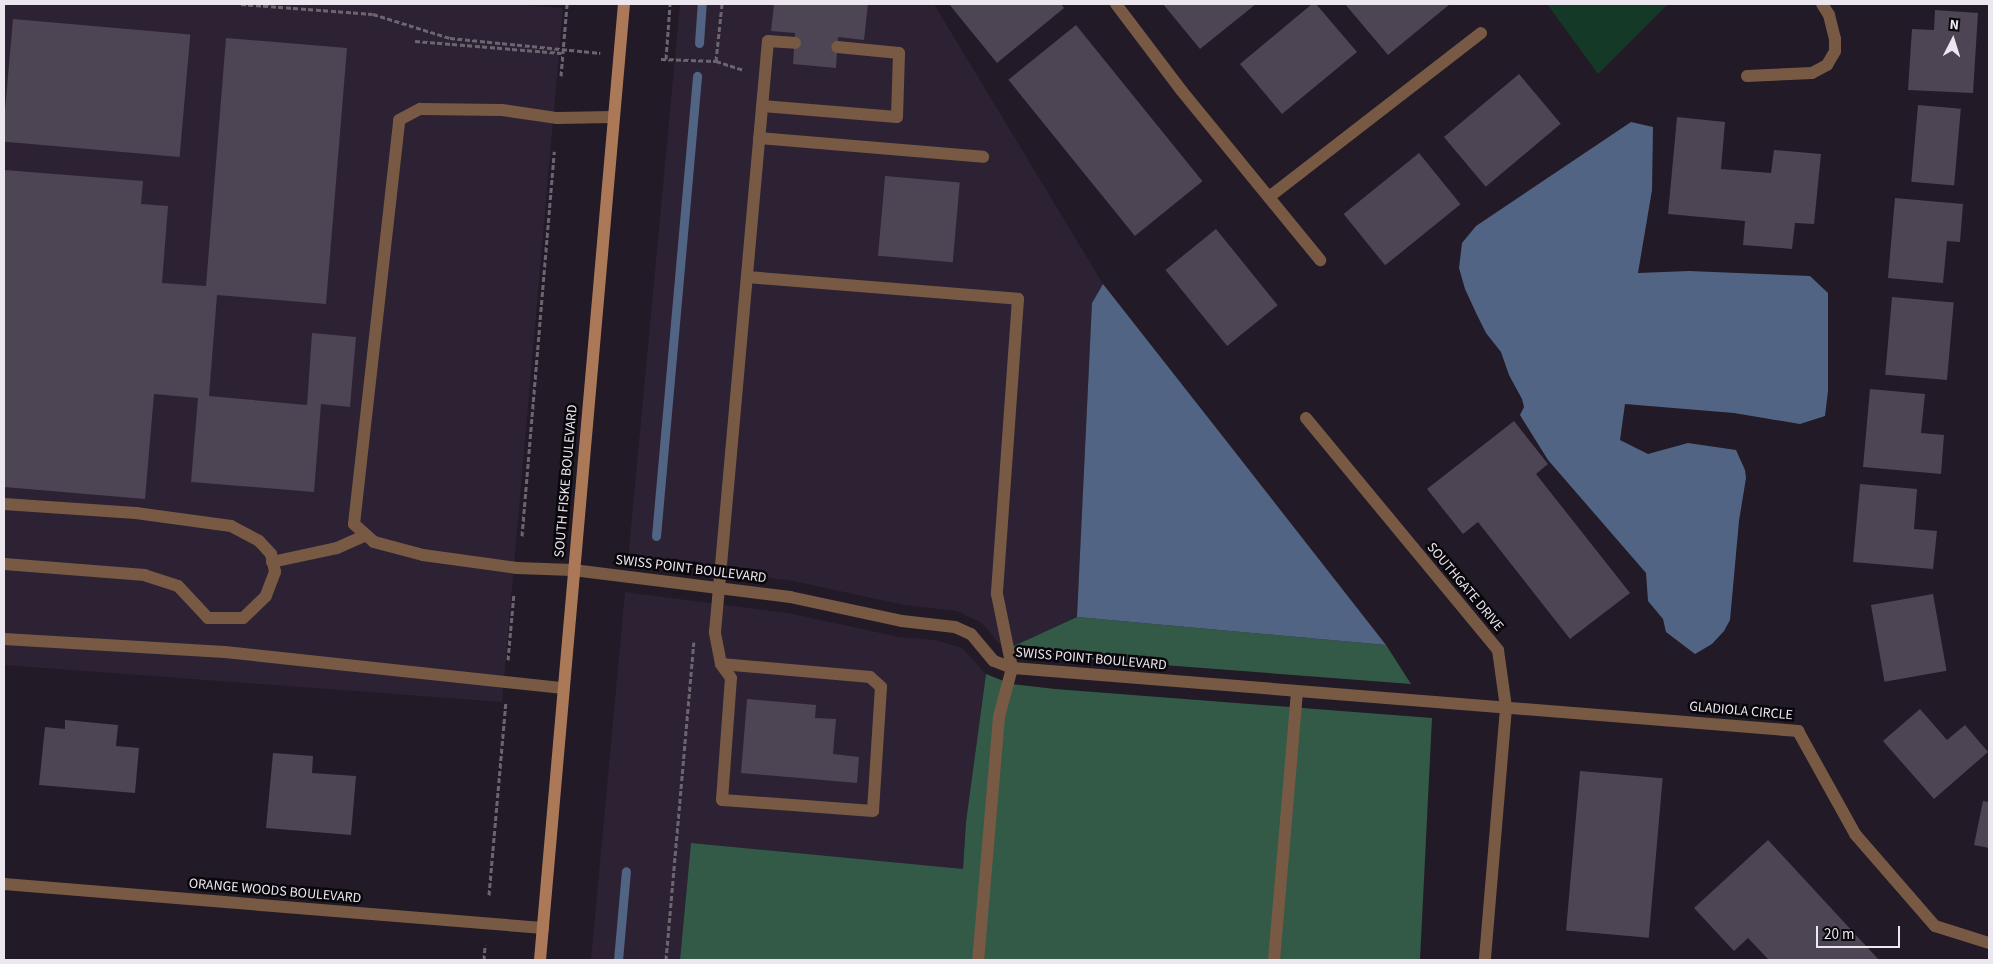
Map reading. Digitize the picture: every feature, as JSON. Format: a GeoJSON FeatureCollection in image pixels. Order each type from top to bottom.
{"type":"FeatureCollection","features":[{"type":"Feature","properties":{"kind":"main road","name":"SOUTH FISKE BOULEVARD"},"geometry":{"type":"LineString","coordinates":[[540,960],[624,4]]}},
{"type":"Feature","properties":{"kind":"street"},"geometry":{"type":"LineString","coordinates":[[1116,4],[1181,90],[1320,260]]}},
{"type":"Feature","properties":{"kind":"street"},"geometry":{"type":"LineString","coordinates":[[1747,76],[1812,73],[1827,65],[1835,51],[1835,39],[1829,15],[1822,4]]}},
{"type":"Feature","properties":{"kind":"street"},"geometry":{"type":"LineString","coordinates":[[1269,197],[1481,33]]}},
{"type":"Feature","properties":{"kind":"street"},"geometry":{"type":"LineString","coordinates":[[721,664],[870,677],[881,687],[873,811],[722,800],[731,678],[721,664],[715,632],[768,41],[794,43]]}},
{"type":"Feature","properties":{"kind":"street"},"geometry":{"type":"LineString","coordinates":[[762,106],[897,117],[900,53],[837,47]]}},
{"type":"Feature","properties":{"kind":"street"},"geometry":{"type":"LineString","coordinates":[[272,562],[336,548],[366,535],[354,524],[399,120],[420,109],[502,110],[557,118],[614,117]]}},
{"type":"Feature","properties":{"kind":"street"},"geometry":{"type":"LineString","coordinates":[[759,138],[983,157]]}},
{"type":"Feature","properties":{"kind":"street"},"geometry":{"type":"LineString","coordinates":[[747,276],[1018,299],[998,594],[1012,668],[999,717],[978,960]]}},
{"type":"Feature","properties":{"kind":"street","name":"SOUTHGATE DRIVE"},"geometry":{"type":"LineString","coordinates":[[1306,418],[1498,650],[1506,708],[1485,960]]}},
{"type":"Feature","properties":{"kind":"street"},"geometry":{"type":"LineString","coordinates":[[4,504],[136,513],[231,526],[259,541],[271,554],[275,572],[266,596],[243,618],[208,618],[178,586],[145,575],[4,564]]}},
{"type":"Feature","properties":{"kind":"street","name":"SWISS POINT BOULEVARD"},"geometry":{"type":"LineString","coordinates":[[366,535],[374,542],[423,555],[517,568],[573,570],[798,598],[902,621],[955,627],[971,634],[994,661],[1012,668],[1506,708]]}},
{"type":"Feature","properties":{"kind":"street"},"geometry":{"type":"LineString","coordinates":[[4,639],[225,652],[563,688]]}},
{"type":"Feature","properties":{"kind":"street"},"geometry":{"type":"LineString","coordinates":[[1274,960],[1297,692]]}},
{"type":"Feature","properties":{"kind":"street","name":"GLADIOLA CIRCLE"},"geometry":{"type":"LineString","coordinates":[[1506,708],[1798,731],[1855,834],[1935,926],[1989,943]]}},
{"type":"Feature","properties":{"kind":"street","name":"ORANGE WOODS BOULEVARD"},"geometry":{"type":"LineString","coordinates":[[4,884],[543,928]]}},
{"type":"Feature","properties":{"kind":"path"},"geometry":{"type":"LineString","coordinates":[[240,4],[373,14],[450,38],[563,51]]}},
{"type":"Feature","properties":{"kind":"path"},"geometry":{"type":"LineString","coordinates":[[561,76],[567,4]]}},
{"type":"Feature","properties":{"kind":"path"},"geometry":{"type":"LineString","coordinates":[[670,4],[664,59],[716,61],[743,69],[742,78]]}},
{"type":"Feature","properties":{"kind":"path"},"geometry":{"type":"LineString","coordinates":[[716,61],[722,4]]}},
{"type":"Feature","properties":{"kind":"path"},"geometry":{"type":"LineString","coordinates":[[416,41],[619,55]]}},
{"type":"Feature","properties":{"kind":"path"},"geometry":{"type":"LineString","coordinates":[[522,536],[554,151]]}},
{"type":"Feature","properties":{"kind":"path"},"geometry":{"type":"LineString","coordinates":[[508,660],[514,593]]}},
{"type":"Feature","properties":{"kind":"path"},"geometry":{"type":"LineString","coordinates":[[666,960],[695,638]]}},
{"type":"Feature","properties":{"kind":"path"},"geometry":{"type":"LineString","coordinates":[[489,895],[506,701]]}},
{"type":"Feature","properties":{"kind":"path"},"geometry":{"type":"LineString","coordinates":[[484,960],[485,945]]}},
{"type":"Feature","properties":{"kind":"shaded area"},"geometry":{"type":"Polygon","coordinates":[[[4,4],[508,4],[563,8],[502,702],[4,665],[4,4]]]}},
{"type":"Feature","properties":{"kind":"shaded area"},"geometry":{"type":"Polygon","coordinates":[[[680,4],[934,4],[1103,284],[1092,303],[1077,617],[1007,649],[1002,647],[982,623],[957,611],[904,605],[793,581],[628,560],[680,4]]]}},
{"type":"Feature","properties":{"kind":"shaded area"},"geometry":{"type":"Polygon","coordinates":[[[625,592],[788,613],[899,637],[936,640],[962,648],[986,674],[966,822],[963,870],[691,843],[680,960],[591,960],[625,592]]]}},
{"type":"Feature","properties":{"kind":"green space"},"geometry":{"type":"Polygon","coordinates":[[[1547,4],[1668,4],[1598,74],[1547,4]]]}},
{"type":"Feature","properties":{"kind":"green space"},"geometry":{"type":"Polygon","coordinates":[[[1077,617],[1386,645],[1411,684],[1058,657],[1015,652],[1007,649],[1077,617]]]}},
{"type":"Feature","properties":{"kind":"green space"},"geometry":{"type":"Polygon","coordinates":[[[986,674],[1011,684],[1055,689],[1432,718],[1420,960],[680,960],[691,843],[963,869],[966,822],[986,674]]]}},
{"type":"Feature","properties":{"kind":"water"},"geometry":{"type":"Polygon","coordinates":[[[1631,122],[1653,127],[1652,190],[1638,273],[1689,271],[1810,276],[1828,293],[1828,391],[1825,416],[1800,424],[1734,413],[1625,404],[1620,440],[1648,454],[1688,443],[1736,450],[1745,470],[1746,478],[1739,521],[1730,620],[1724,631],[1712,644],[1695,654],[1666,632],[1663,619],[1648,601],[1646,573],[1548,460],[1520,415],[1524,407],[1522,399],[1509,375],[1501,352],[1486,333],[1477,315],[1465,289],[1459,268],[1462,243],[1476,226],[1631,122]]]}},
{"type":"Feature","properties":{"kind":"water"},"geometry":{"type":"Polygon","coordinates":[[[1103,284],[1386,645],[1077,617],[1092,303],[1103,284]]]}},
{"type":"Feature","properties":{"kind":"building"},"geometry":{"type":"Polygon","coordinates":[[[774,4],[868,4],[864,40],[838,37],[836,68],[793,64],[795,33],[771,31],[774,4]]]}},
{"type":"Feature","properties":{"kind":"building"},"geometry":{"type":"Polygon","coordinates":[[[949,4],[1061,4],[1064,8],[997,63],[949,4]]]}},
{"type":"Feature","properties":{"kind":"building"},"geometry":{"type":"Polygon","coordinates":[[[1163,4],[1256,4],[1200,49],[1163,4]]]}},
{"type":"Feature","properties":{"kind":"building"},"geometry":{"type":"Polygon","coordinates":[[[1312,4],[1316,4],[1357,52],[1282,114],[1240,64],[1312,4]]]}},
{"type":"Feature","properties":{"kind":"building"},"geometry":{"type":"Polygon","coordinates":[[[1345,4],[1450,4],[1388,55],[1345,4]]]}},
{"type":"Feature","properties":{"kind":"building"},"geometry":{"type":"Polygon","coordinates":[[[1935,10],[1978,13],[1973,93],[1908,90],[1912,29],[1934,30],[1935,10]]]}},
{"type":"Feature","properties":{"kind":"building"},"geometry":{"type":"Polygon","coordinates":[[[13,19],[190,35],[180,157],[4,142],[13,19]]]}},
{"type":"Feature","properties":{"kind":"building"},"geometry":{"type":"Polygon","coordinates":[[[1076,25],[1202,181],[1135,236],[1008,80],[1076,25]]]}},
{"type":"Feature","properties":{"kind":"building"},"geometry":{"type":"Polygon","coordinates":[[[226,38],[347,48],[326,304],[217,295],[209,396],[307,405],[312,333],[356,337],[350,407],[321,404],[314,492],[191,482],[198,398],[154,394],[145,499],[4,487],[4,170],[143,181],[141,204],[168,206],[162,283],[206,286],[226,38]]]}},
{"type":"Feature","properties":{"kind":"building"},"geometry":{"type":"Polygon","coordinates":[[[1519,74],[1561,124],[1486,187],[1444,137],[1519,74]]]}},
{"type":"Feature","properties":{"kind":"building"},"geometry":{"type":"Polygon","coordinates":[[[1918,105],[1961,109],[1954,185],[1911,182],[1918,105]]]}},
{"type":"Feature","properties":{"kind":"building"},"geometry":{"type":"Polygon","coordinates":[[[1677,117],[1725,122],[1721,169],[1771,173],[1774,150],[1821,154],[1814,224],[1795,223],[1792,249],[1743,245],[1745,221],[1668,214],[1677,117]]]}},
{"type":"Feature","properties":{"kind":"building"},"geometry":{"type":"Polygon","coordinates":[[[1419,153],[1461,204],[1385,265],[1344,214],[1419,153]]]}},
{"type":"Feature","properties":{"kind":"building"},"geometry":{"type":"Polygon","coordinates":[[[885,176],[960,183],[953,262],[878,256],[885,176]]]}},
{"type":"Feature","properties":{"kind":"building"},"geometry":{"type":"Polygon","coordinates":[[[1895,198],[1963,204],[1960,242],[1947,241],[1943,283],[1888,278],[1895,198]]]}},
{"type":"Feature","properties":{"kind":"building"},"geometry":{"type":"Polygon","coordinates":[[[1216,229],[1278,305],[1227,346],[1165,270],[1216,229]]]}},
{"type":"Feature","properties":{"kind":"building"},"geometry":{"type":"Polygon","coordinates":[[[1892,297],[1954,302],[1947,380],[1885,375],[1892,297]]]}},
{"type":"Feature","properties":{"kind":"building"},"geometry":{"type":"Polygon","coordinates":[[[1870,389],[1925,394],[1921,433],[1944,435],[1941,474],[1863,467],[1870,389]]]}},
{"type":"Feature","properties":{"kind":"building"},"geometry":{"type":"Polygon","coordinates":[[[1514,421],[1548,464],[1536,474],[1630,593],[1570,639],[1478,522],[1463,534],[1427,489],[1514,421]]]}},
{"type":"Feature","properties":{"kind":"building"},"geometry":{"type":"Polygon","coordinates":[[[1860,484],[1917,489],[1914,529],[1937,531],[1933,569],[1853,562],[1860,484]]]}},
{"type":"Feature","properties":{"kind":"building"},"geometry":{"type":"Polygon","coordinates":[[[1933,594],[1947,671],[1885,682],[1871,605],[1933,594]]]}},
{"type":"Feature","properties":{"kind":"building"},"geometry":{"type":"Polygon","coordinates":[[[747,699],[816,705],[815,718],[836,719],[833,754],[859,757],[857,783],[741,773],[747,699]]]}},
{"type":"Feature","properties":{"kind":"building"},"geometry":{"type":"Polygon","coordinates":[[[1920,709],[1947,740],[1965,725],[1988,752],[1934,799],[1883,741],[1920,709]]]}},
{"type":"Feature","properties":{"kind":"building"},"geometry":{"type":"Polygon","coordinates":[[[65,720],[118,725],[116,746],[139,748],[135,793],[39,785],[45,727],[65,729],[65,720]]]}},
{"type":"Feature","properties":{"kind":"building"},"geometry":{"type":"Polygon","coordinates":[[[273,753],[313,756],[312,773],[356,776],[351,835],[266,828],[273,753]]]}},
{"type":"Feature","properties":{"kind":"building"},"geometry":{"type":"Polygon","coordinates":[[[1580,771],[1663,778],[1649,938],[1566,930],[1580,771]]]}},
{"type":"Feature","properties":{"kind":"building"},"geometry":{"type":"Polygon","coordinates":[[[1983,801],[1989,802],[1989,848],[1974,845],[1983,801]]]}},
{"type":"Feature","properties":{"kind":"building"},"geometry":{"type":"Polygon","coordinates":[[[1768,840],[1879,960],[1769,960],[1748,938],[1734,951],[1694,908],[1768,840]]]}},
{"type":"Feature","properties":{"kind":"waterway"},"geometry":{"type":"LineString","coordinates":[[699,43],[702,4]]}},
{"type":"Feature","properties":{"kind":"waterway"},"geometry":{"type":"LineString","coordinates":[[656,536],[697,76]]}},
{"type":"Feature","properties":{"kind":"waterway"},"geometry":{"type":"LineString","coordinates":[[618,960],[626,871]]}}]}
